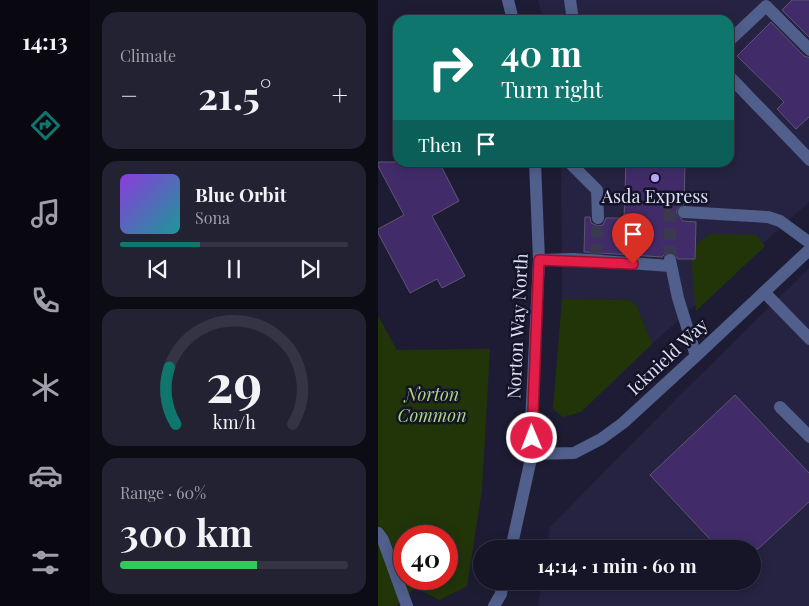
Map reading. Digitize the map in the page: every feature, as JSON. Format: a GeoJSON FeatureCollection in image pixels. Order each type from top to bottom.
{"type":"FeatureCollection","features":[{"type":"Feature","properties":{"kind":"street"},"geometry":{"type":"LineString","coordinates":[[508,0],[512,15]]}},
{"type":"Feature","properties":{"kind":"street"},"geometry":{"type":"LineString","coordinates":[[570,0],[572,15]]}},
{"type":"Feature","properties":{"kind":"street"},"geometry":{"type":"LineString","coordinates":[[734,36],[766,6],[810,50]]}},
{"type":"Feature","properties":{"kind":"street"},"geometry":{"type":"LineString","coordinates":[[734,81],[810,160]]}},
{"type":"Feature","properties":{"kind":"street","name":"Norton Way North"},"geometry":{"type":"LineString","coordinates":[[513,540],[532,454],[531,423],[539,260],[535,167]]}},
{"type":"Feature","properties":{"kind":"street"},"geometry":{"type":"LineString","coordinates":[[574,167],[597,190],[598,218]]}},
{"type":"Feature","properties":{"kind":"street"},"geometry":{"type":"LineString","coordinates":[[684,212],[768,217],[780,221],[810,243]]}},
{"type":"Feature","properties":{"kind":"street","name":"Icknield Way"},"geometry":{"type":"LineString","coordinates":[[532,454],[574,453],[589,447],[623,423],[810,249]]}},
{"type":"Feature","properties":{"kind":"street"},"geometry":{"type":"LineString","coordinates":[[539,260],[596,258],[670,262],[696,356]]}},
{"type":"Feature","properties":{"kind":"street"},"geometry":{"type":"LineString","coordinates":[[764,292],[810,340]]}},
{"type":"Feature","properties":{"kind":"street"},"geometry":{"type":"LineString","coordinates":[[780,407],[810,438]]}},
{"type":"Feature","properties":{"kind":"street"},"geometry":{"type":"LineString","coordinates":[[378,533],[383,540],[407,606]]}},
{"type":"Feature","properties":{"kind":"street"},"geometry":{"type":"LineString","coordinates":[[494,606],[502,590]]}},
{"type":"Feature","properties":{"kind":"shaded area"},"geometry":{"type":"Polygon","coordinates":[[[538,0],[809,0],[809,202],[652,344],[636,304],[629,300],[562,299],[561,167],[734,167],[734,15],[542,15],[538,0]]]}},
{"type":"Feature","properties":{"kind":"shaded area"},"geometry":{"type":"Polygon","coordinates":[[[809,268],[809,606],[538,606],[541,590],[761,590],[761,540],[548,540],[550,527],[809,268]]]}},
{"type":"Feature","properties":{"kind":"green space"},"geometry":{"type":"Polygon","coordinates":[[[710,234],[756,235],[765,246],[696,311],[690,249],[710,234]]]}},
{"type":"Feature","properties":{"kind":"green space"},"geometry":{"type":"Polygon","coordinates":[[[562,299],[629,300],[636,304],[652,344],[581,412],[563,417],[553,409],[562,299]]]}},
{"type":"Feature","properties":{"kind":"green space","name":"Norton Common"},"geometry":{"type":"Polygon","coordinates":[[[378,316],[397,350],[490,349],[482,490],[467,586],[440,600],[419,590],[458,590],[458,525],[393,525],[393,590],[413,590],[396,606],[378,606],[378,316]]]}},
{"type":"Feature","properties":{"kind":"building"},"geometry":{"type":"Polygon","coordinates":[[[792,0],[810,0],[810,38],[782,10],[792,0]]]}},
{"type":"Feature","properties":{"kind":"building"},"geometry":{"type":"Polygon","coordinates":[[[771,22],[804,56],[810,58],[810,116],[796,129],[777,109],[784,102],[737,56],[771,22]]]}},
{"type":"Feature","properties":{"kind":"building"},"geometry":{"type":"Polygon","coordinates":[[[378,162],[393,162],[393,167],[442,167],[459,201],[432,216],[465,276],[442,288],[437,279],[410,293],[378,233],[378,229],[404,215],[378,166],[378,162]]]}},
{"type":"Feature","properties":{"kind":"building"},"geometry":{"type":"Polygon","coordinates":[[[626,167],[685,167],[684,204],[678,207],[676,212],[683,221],[696,222],[695,259],[678,259],[672,252],[662,257],[584,252],[585,217],[590,217],[591,223],[598,226],[603,225],[606,218],[624,218],[626,167]]]}},
{"type":"Feature","properties":{"kind":"building"},"geometry":{"type":"Polygon","coordinates":[[[735,395],[810,474],[810,501],[761,546],[761,540],[711,540],[650,475],[735,395]]]}},
{"type":"Feature","properties":{"kind":"tunnel"},"geometry":{"type":"LineString","coordinates":[[670,258],[670,211],[684,212]]}},
{"type":"Feature","properties":{"kind":"tunnel"},"geometry":{"type":"LineString","coordinates":[[596,256],[598,218]]}},
{"type":"Feature","properties":{"kind":"place","name":"Asda Express"},"geometry":{"type":"Point","coordinates":[655,178]}},
{"type":"Feature","properties":{"kind":"route"},"geometry":{"type":"LineString","coordinates":[[532,438],[531,423],[539,260],[633,264]]}}]}
